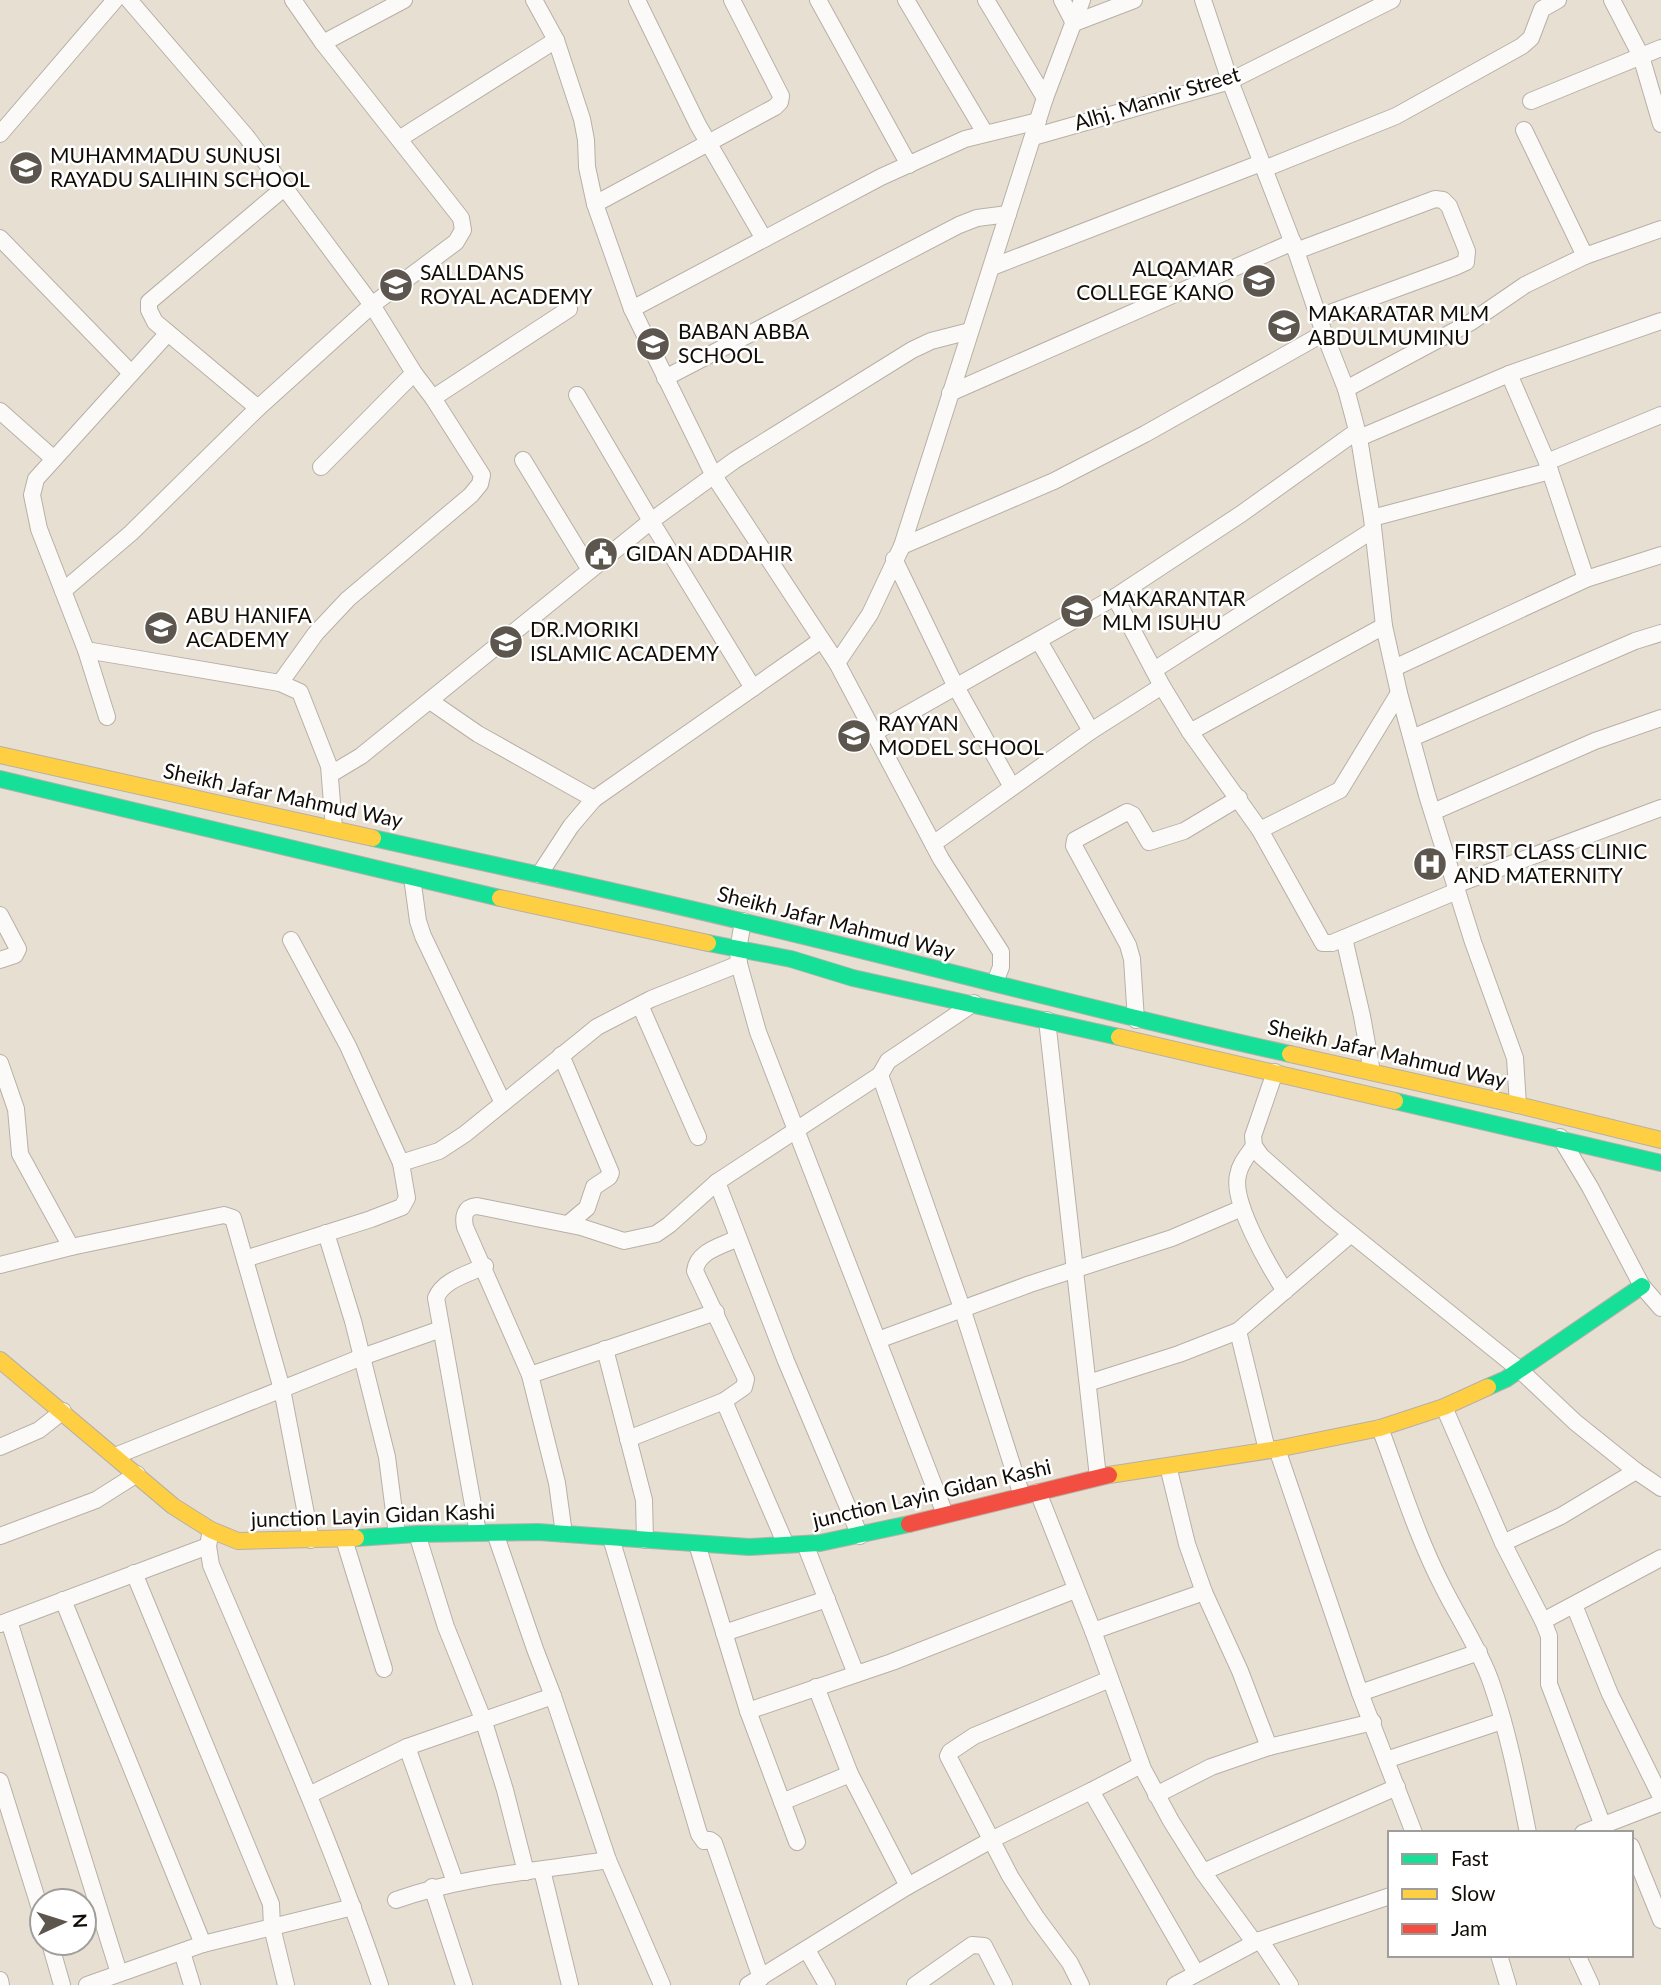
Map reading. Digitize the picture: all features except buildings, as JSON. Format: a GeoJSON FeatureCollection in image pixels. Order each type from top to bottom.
{"type":"FeatureCollection","features":[{"type":"Feature","properties":{"kind":"main road","name":"Sheikh Jafar Mahmud Way"},"geometry":{"type":"LineString","coordinates":[[0,755],[743,921],[995,982],[1136,1020],[1661,1139]]}},
{"type":"Feature","properties":{"kind":"main road","name":"Sheikh Jafar Mahmud Way"},"geometry":{"type":"LineString","coordinates":[[0,779],[739,957],[791,959],[853,978],[974,1003],[1661,1163]]}},
{"type":"Feature","properties":{"kind":"main road","name":"junction Layin Gidan Kashi"},"geometry":{"type":"LineString","coordinates":[[0,1360],[209,1538],[237,1541],[344,1539],[417,1534],[564,1534],[750,1547],[806,1544],[860,1536],[1098,1477],[1272,1449],[1380,1428],[1444,1407],[1506,1379],[1642,1286]]}},
{"type":"Feature","properties":{"kind":"street"},"geometry":{"type":"LineString","coordinates":[[0,134],[116,0]]}},
{"type":"Feature","properties":{"kind":"street"},"geometry":{"type":"LineString","coordinates":[[129,0],[246,136],[372,305],[482,475],[480,484],[471,495],[348,599],[316,633],[281,683]]}},
{"type":"Feature","properties":{"kind":"street"},"geometry":{"type":"LineString","coordinates":[[63,591],[131,533],[258,408],[372,305],[456,242],[463,230],[461,218],[323,43],[293,0]]}},
{"type":"Feature","properties":{"kind":"street"},"geometry":{"type":"LineString","coordinates":[[323,43],[404,0]]}},
{"type":"Feature","properties":{"kind":"street"},"geometry":{"type":"LineString","coordinates":[[534,0],[556,40],[582,119],[587,167],[595,204],[632,309],[714,476],[820,641],[837,663],[872,734],[933,844],[1001,952],[1001,967],[995,982]]}},
{"type":"Feature","properties":{"kind":"street"},"geometry":{"type":"LineString","coordinates":[[637,0],[708,142],[764,239]]}},
{"type":"Feature","properties":{"kind":"street"},"geometry":{"type":"LineString","coordinates":[[595,204],[780,102],[781,96],[732,0]]}},
{"type":"Feature","properties":{"kind":"street"},"geometry":{"type":"LineString","coordinates":[[818,0],[909,164]]}},
{"type":"Feature","properties":{"kind":"street"},"geometry":{"type":"LineString","coordinates":[[906,0],[985,133]]}},
{"type":"Feature","properties":{"kind":"street"},"geometry":{"type":"LineString","coordinates":[[986,0],[1045,98]]}},
{"type":"Feature","properties":{"kind":"street"},"geometry":{"type":"LineString","coordinates":[[1062,0],[1074,23]]}},
{"type":"Feature","properties":{"kind":"street"},"geometry":{"type":"LineString","coordinates":[[837,663],[870,614],[898,553],[1045,98],[1082,0]]}},
{"type":"Feature","properties":{"kind":"street"},"geometry":{"type":"LineString","coordinates":[[1074,23],[1134,0]]}},
{"type":"Feature","properties":{"kind":"street"},"geometry":{"type":"LineString","coordinates":[[1203,0],[1230,81],[1346,388],[1358,435],[1373,524],[1384,626],[1399,693],[1456,888],[1515,1058],[1518,1105]]}},
{"type":"Feature","properties":{"kind":"street","name":"Alhj. Mannir Street"},"geometry":{"type":"LineString","coordinates":[[1033,137],[1230,81],[1392,0]]}},
{"type":"Feature","properties":{"kind":"street"},"geometry":{"type":"LineString","coordinates":[[992,267],[1396,116],[1522,46],[1531,37],[1542,9],[1558,0]]}},
{"type":"Feature","properties":{"kind":"street"},"geometry":{"type":"LineString","coordinates":[[1612,0],[1642,56],[1661,124]]}},
{"type":"Feature","properties":{"kind":"street"},"geometry":{"type":"LineString","coordinates":[[399,139],[556,40]]}},
{"type":"Feature","properties":{"kind":"street"},"geometry":{"type":"LineString","coordinates":[[1531,101],[1661,48]]}},
{"type":"Feature","properties":{"kind":"street"},"geometry":{"type":"LineString","coordinates":[[632,309],[909,164],[965,139],[1038,121]]}},
{"type":"Feature","properties":{"kind":"street"},"geometry":{"type":"LineString","coordinates":[[1524,130],[1585,256]]}},
{"type":"Feature","properties":{"kind":"street"},"geometry":{"type":"LineString","coordinates":[[258,408],[155,322],[149,310],[149,302],[284,188]]}},
{"type":"Feature","properties":{"kind":"street"},"geometry":{"type":"LineString","coordinates":[[898,553],[1054,481],[1145,434],[1321,325],[1466,262],[1467,251],[1449,206],[1443,200],[1435,199],[1294,247],[950,393]]}},
{"type":"Feature","properties":{"kind":"street"},"geometry":{"type":"LineString","coordinates":[[665,378],[959,225],[977,218],[1008,214]]}},
{"type":"Feature","properties":{"kind":"street"},"geometry":{"type":"LineString","coordinates":[[1346,388],[1471,322],[1525,285],[1585,256],[1661,229]]}},
{"type":"Feature","properties":{"kind":"street"},"geometry":{"type":"LineString","coordinates":[[0,237],[131,373]]}},
{"type":"Feature","properties":{"kind":"street"},"geometry":{"type":"LineString","coordinates":[[433,398],[569,309]]}},
{"type":"Feature","properties":{"kind":"street"},"geometry":{"type":"LineString","coordinates":[[872,734],[1115,597],[1358,435],[1509,374],[1661,321]]}},
{"type":"Feature","properties":{"kind":"street"},"geometry":{"type":"LineString","coordinates":[[331,774],[362,755],[651,521],[714,476],[912,350],[931,341],[970,331]]}},
{"type":"Feature","properties":{"kind":"street"},"geometry":{"type":"LineString","coordinates":[[107,717],[86,650],[39,529],[32,495],[36,479],[168,333]]}},
{"type":"Feature","properties":{"kind":"street"},"geometry":{"type":"LineString","coordinates":[[321,467],[414,373]]}},
{"type":"Feature","properties":{"kind":"street"},"geometry":{"type":"LineString","coordinates":[[1509,374],[1548,467],[1586,579]]}},
{"type":"Feature","properties":{"kind":"street"},"geometry":{"type":"LineString","coordinates":[[577,396],[753,688]]}},
{"type":"Feature","properties":{"kind":"street"},"geometry":{"type":"LineString","coordinates":[[0,411],[54,459]]}},
{"type":"Feature","properties":{"kind":"street"},"geometry":{"type":"LineString","coordinates":[[1154,670],[1373,524],[1548,467],[1661,415]]}},
{"type":"Feature","properties":{"kind":"street"},"geometry":{"type":"LineString","coordinates":[[523,460],[590,570]]}},
{"type":"Feature","properties":{"kind":"street"},"geometry":{"type":"LineString","coordinates":[[898,553],[956,687],[1012,787]]}},
{"type":"Feature","properties":{"kind":"street"},"geometry":{"type":"LineString","coordinates":[[1394,668],[1586,579],[1661,555]]}},
{"type":"Feature","properties":{"kind":"street"},"geometry":{"type":"LineString","coordinates":[[1115,597],[1162,686],[1190,732],[1260,830],[1323,943],[1344,938],[1456,888],[1661,808]]}},
{"type":"Feature","properties":{"kind":"street"},"geometry":{"type":"LineString","coordinates":[[1190,732],[1384,626]]}},
{"type":"Feature","properties":{"kind":"street"},"geometry":{"type":"LineString","coordinates":[[1412,738],[1623,646],[1661,633]]}},
{"type":"Feature","properties":{"kind":"street"},"geometry":{"type":"LineString","coordinates":[[539,874],[571,826],[594,799],[820,641]]}},
{"type":"Feature","properties":{"kind":"street"},"geometry":{"type":"LineString","coordinates":[[1039,641],[1091,730]]}},
{"type":"Feature","properties":{"kind":"street"},"geometry":{"type":"LineString","coordinates":[[86,650],[281,683],[300,692],[331,774],[334,828]]}},
{"type":"Feature","properties":{"kind":"street"},"geometry":{"type":"LineString","coordinates":[[933,844],[1091,730],[1162,686]]}},
{"type":"Feature","properties":{"kind":"street"},"geometry":{"type":"LineString","coordinates":[[1260,830],[1340,790],[1399,693]]}},
{"type":"Feature","properties":{"kind":"street"},"geometry":{"type":"LineString","coordinates":[[430,701],[478,734],[594,799]]}},
{"type":"Feature","properties":{"kind":"street"},"geometry":{"type":"LineString","coordinates":[[1433,812],[1595,741],[1661,718]]}},
{"type":"Feature","properties":{"kind":"street"},"geometry":{"type":"LineString","coordinates":[[1136,1020],[1132,959],[1128,945],[1074,846],[1074,840],[1127,812],[1132,815],[1149,842],[1184,831],[1239,798]]}},
{"type":"Feature","properties":{"kind":"street"},"geometry":{"type":"LineString","coordinates":[[412,877],[418,921],[423,936],[503,1102]]}},
{"type":"Feature","properties":{"kind":"street"},"geometry":{"type":"LineString","coordinates":[[0,915],[18,949],[15,955],[0,960]]}},
{"type":"Feature","properties":{"kind":"street"},"geometry":{"type":"LineString","coordinates":[[743,921],[739,957],[758,1032],[945,1514]]}},
{"type":"Feature","properties":{"kind":"street"},"geometry":{"type":"LineString","coordinates":[[1344,938],[1372,1072]]}},
{"type":"Feature","properties":{"kind":"street"},"geometry":{"type":"LineString","coordinates":[[245,1259],[402,1207],[407,1198],[401,1163],[348,1046],[291,940]]}},
{"type":"Feature","properties":{"kind":"street"},"geometry":{"type":"LineString","coordinates":[[401,1163],[439,1151],[479,1124],[597,1027],[739,957]]}},
{"type":"Feature","properties":{"kind":"street"},"geometry":{"type":"LineString","coordinates":[[564,1534],[557,1483],[530,1375],[485,1266],[465,1227],[463,1216],[471,1206],[568,1224],[615,1239],[632,1241],[656,1234],[669,1226],[717,1182],[880,1075],[888,1061],[974,1003]]}},
{"type":"Feature","properties":{"kind":"street"},"geometry":{"type":"LineString","coordinates":[[640,1005],[698,1137]]}},
{"type":"Feature","properties":{"kind":"street"},"geometry":{"type":"LineString","coordinates":[[1047,1020],[1098,1477]]}},
{"type":"Feature","properties":{"kind":"street"},"geometry":{"type":"LineString","coordinates":[[561,1055],[611,1173],[594,1186],[587,1208],[568,1224]]}},
{"type":"Feature","properties":{"kind":"street"},"geometry":{"type":"LineString","coordinates":[[0,1063],[16,1109],[20,1153],[71,1247]]}},
{"type":"Feature","properties":{"kind":"street"},"geometry":{"type":"LineString","coordinates":[[1275,1072],[1253,1136],[1261,1156],[1351,1234],[1520,1370],[1575,1422],[1661,1488]]}},
{"type":"Feature","properties":{"kind":"street"},"geometry":{"type":"LineString","coordinates":[[880,1075],[962,1308],[1022,1496]]}},
{"type":"Feature","properties":{"kind":"street"},"geometry":{"type":"LineString","coordinates":[[1560,1138],[1590,1187],[1642,1286],[1661,1308]]}},
{"type":"Feature","properties":{"kind":"street"},"geometry":{"type":"LineString","coordinates":[[1255,1146],[1244,1159],[1237,1184],[1242,1208],[1271,1270],[1285,1291]]}},
{"type":"Feature","properties":{"kind":"street"},"geometry":{"type":"LineString","coordinates":[[717,1182],[786,1360],[860,1536]]}},
{"type":"Feature","properties":{"kind":"street"},"geometry":{"type":"LineString","coordinates":[[878,1340],[962,1308],[1172,1238],[1242,1208]]}},
{"type":"Feature","properties":{"kind":"street"},"geometry":{"type":"LineString","coordinates":[[0,1265],[71,1247],[229,1215],[235,1221],[282,1389],[311,1540]]}},
{"type":"Feature","properties":{"kind":"street"},"geometry":{"type":"LineString","coordinates":[[326,1233],[362,1357],[390,1472],[397,1535]]}},
{"type":"Feature","properties":{"kind":"street"},"geometry":{"type":"LineString","coordinates":[[1088,1383],[1179,1354],[1238,1331],[1351,1234]]}},
{"type":"Feature","properties":{"kind":"street"},"geometry":{"type":"LineString","coordinates":[[628,1438],[724,1401],[744,1387],[746,1379],[695,1271],[696,1261],[701,1256],[738,1238]]}},
{"type":"Feature","properties":{"kind":"street"},"geometry":{"type":"LineString","coordinates":[[485,1266],[439,1289],[436,1298],[487,1533],[553,1696],[608,1860],[662,1985]]}},
{"type":"Feature","properties":{"kind":"street"},"geometry":{"type":"LineString","coordinates":[[530,1375],[716,1312]]}},
{"type":"Feature","properties":{"kind":"street"},"geometry":{"type":"LineString","coordinates":[[115,1456],[362,1357],[441,1329]]}},
{"type":"Feature","properties":{"kind":"street"},"geometry":{"type":"LineString","coordinates":[[1238,1331],[1272,1449],[1413,1831]]}},
{"type":"Feature","properties":{"kind":"street"},"geometry":{"type":"LineString","coordinates":[[605,1349],[644,1500],[645,1540]]}},
{"type":"Feature","properties":{"kind":"street"},"geometry":{"type":"LineString","coordinates":[[724,1401],[786,1545]]}},
{"type":"Feature","properties":{"kind":"street"},"geometry":{"type":"LineString","coordinates":[[1444,1407],[1503,1543],[1549,1636],[1549,1684],[1603,1826]]}},
{"type":"Feature","properties":{"kind":"street"},"geometry":{"type":"LineString","coordinates":[[0,1447],[40,1430],[63,1411]]}},
{"type":"Feature","properties":{"kind":"street"},"geometry":{"type":"LineString","coordinates":[[1380,1428],[1428,1555],[1479,1652],[1502,1721],[1528,1831]]}},
{"type":"Feature","properties":{"kind":"street"},"geometry":{"type":"LineString","coordinates":[[1168,1466],[1187,1544],[1204,1592],[1240,1671],[1269,1747]]}},
{"type":"Feature","properties":{"kind":"street"},"geometry":{"type":"LineString","coordinates":[[1503,1543],[1561,1516],[1636,1471]]}},
{"type":"Feature","properties":{"kind":"street"},"geometry":{"type":"LineString","coordinates":[[0,1535],[96,1500],[137,1474]]}},
{"type":"Feature","properties":{"kind":"street"},"geometry":{"type":"LineString","coordinates":[[1038,1492],[1156,1796],[1203,1872],[1290,1985]]}},
{"type":"Feature","properties":{"kind":"street"},"geometry":{"type":"LineString","coordinates":[[417,1534],[446,1627],[484,1719],[570,1985]]}},
{"type":"Feature","properties":{"kind":"street"},"geometry":{"type":"LineString","coordinates":[[114,1978],[4,1622],[134,1573],[209,1538],[211,1565],[309,1795],[380,1985]]}},
{"type":"Feature","properties":{"kind":"street"},"geometry":{"type":"LineString","coordinates":[[611,1538],[699,1834],[704,1841],[714,1843],[755,1981],[908,1886],[993,1839],[1142,1765]]}},
{"type":"Feature","properties":{"kind":"street"},"geometry":{"type":"LineString","coordinates":[[344,1539],[384,1669]]}},
{"type":"Feature","properties":{"kind":"street"},"geometry":{"type":"LineString","coordinates":[[697,1544],[748,1711],[797,1842]]}},
{"type":"Feature","properties":{"kind":"street"},"geometry":{"type":"LineString","coordinates":[[806,1544],[856,1674]]}},
{"type":"Feature","properties":{"kind":"street"},"geometry":{"type":"LineString","coordinates":[[1543,1621],[1661,1559]]}},
{"type":"Feature","properties":{"kind":"street"},"geometry":{"type":"LineString","coordinates":[[134,1573],[183,1695],[262,1877],[271,1903],[272,1927],[286,1985]]}},
{"type":"Feature","properties":{"kind":"street"},"geometry":{"type":"LineString","coordinates":[[748,1711],[856,1674],[1075,1590]]}},
{"type":"Feature","properties":{"kind":"street"},"geometry":{"type":"LineString","coordinates":[[1093,1631],[1204,1592]]}},
{"type":"Feature","properties":{"kind":"street"},"geometry":{"type":"LineString","coordinates":[[724,1633],[827,1599]]}},
{"type":"Feature","properties":{"kind":"street"},"geometry":{"type":"LineString","coordinates":[[62,1600],[204,1944]]}},
{"type":"Feature","properties":{"kind":"street"},"geometry":{"type":"LineString","coordinates":[[1574,1605],[1610,1694],[1661,1797]]}},
{"type":"Feature","properties":{"kind":"street"},"geometry":{"type":"LineString","coordinates":[[1360,1693],[1479,1652]]}},
{"type":"Feature","properties":{"kind":"street"},"geometry":{"type":"LineString","coordinates":[[1081,1985],[1070,1963],[1010,1876],[948,1756],[974,1736],[1110,1679]]}},
{"type":"Feature","properties":{"kind":"street"},"geometry":{"type":"LineString","coordinates":[[816,1688],[850,1774],[908,1886]]}},
{"type":"Feature","properties":{"kind":"street"},"geometry":{"type":"LineString","coordinates":[[309,1795],[407,1747],[553,1696]]}},
{"type":"Feature","properties":{"kind":"street"},"geometry":{"type":"LineString","coordinates":[[1386,1760],[1502,1721]]}},
{"type":"Feature","properties":{"kind":"street"},"geometry":{"type":"LineString","coordinates":[[1156,1796],[1211,1767],[1269,1747],[1373,1722]]}},
{"type":"Feature","properties":{"kind":"street"},"geometry":{"type":"LineString","coordinates":[[407,1747],[454,1882]]}},
{"type":"Feature","properties":{"kind":"street"},"geometry":{"type":"LineString","coordinates":[[782,1802],[850,1774]]}},
{"type":"Feature","properties":{"kind":"street"},"geometry":{"type":"LineString","coordinates":[[0,1781],[33,1887]]}},
{"type":"Feature","properties":{"kind":"street"},"geometry":{"type":"LineString","coordinates":[[1203,1872],[1397,1787]]}},
{"type":"Feature","properties":{"kind":"street"},"geometry":{"type":"LineString","coordinates":[[1091,1791],[1196,1973]]}},
{"type":"Feature","properties":{"kind":"street"},"geometry":{"type":"LineString","coordinates":[[1589,1831],[1603,1826],[1623,1826],[1661,1803]]}},
{"type":"Feature","properties":{"kind":"street"},"geometry":{"type":"LineString","coordinates":[[1633,1851],[1661,1920]]}},
{"type":"Feature","properties":{"kind":"street"},"geometry":{"type":"LineString","coordinates":[[396,1900],[454,1882],[608,1860]]}},
{"type":"Feature","properties":{"kind":"street"},"geometry":{"type":"LineString","coordinates":[[432,1887],[464,1985]]}},
{"type":"Feature","properties":{"kind":"street"},"geometry":{"type":"LineString","coordinates":[[1175,1985],[1257,1941],[1388,1897]]}},
{"type":"Feature","properties":{"kind":"street"},"geometry":{"type":"LineString","coordinates":[[87,1985],[114,1978],[204,1944],[353,1907]]}},
{"type":"Feature","properties":{"kind":"street"},"geometry":{"type":"LineString","coordinates":[[915,1985],[972,1945],[978,1944],[984,1946],[1004,1985]]}},
{"type":"Feature","properties":{"kind":"street"},"geometry":{"type":"LineString","coordinates":[[807,1950],[827,1985]]}},
{"type":"Feature","properties":{"kind":"street"},"geometry":{"type":"LineString","coordinates":[[182,1952],[192,1985]]}},
{"type":"Feature","properties":{"kind":"street"},"geometry":{"type":"LineString","coordinates":[[54,1957],[62,1985]]}},
{"type":"Feature","properties":{"kind":"street"},"geometry":{"type":"LineString","coordinates":[[1500,1957],[1508,1985]]}},
{"type":"Feature","properties":{"kind":"street"},"geometry":{"type":"LineString","coordinates":[[1578,1957],[1591,1985]]}},
{"type":"Feature","properties":{"kind":"traffic: fast"},"geometry":{"type":"LineString","coordinates":[[0,779],[500,898]]}},
{"type":"Feature","properties":{"kind":"traffic: fast"},"geometry":{"type":"LineString","coordinates":[[373,838],[699,911],[1290,1054]]}},
{"type":"Feature","properties":{"kind":"traffic: fast"},"geometry":{"type":"LineString","coordinates":[[708,943],[791,959],[853,978],[1119,1037]]}},
{"type":"Feature","properties":{"kind":"traffic: fast"},"geometry":{"type":"LineString","coordinates":[[1395,1101],[1661,1163]]}},
{"type":"Feature","properties":{"kind":"traffic: fast"},"geometry":{"type":"LineString","coordinates":[[1488,1387],[1506,1379],[1642,1286]]}},
{"type":"Feature","properties":{"kind":"traffic: fast"},"geometry":{"type":"LineString","coordinates":[[356,1538],[538,1532],[749,1547],[820,1543],[909,1524]]}},
{"type":"Feature","properties":{"kind":"traffic: slow"},"geometry":{"type":"LineString","coordinates":[[0,755],[373,838]]}},
{"type":"Feature","properties":{"kind":"traffic: slow"},"geometry":{"type":"LineString","coordinates":[[500,898],[708,943]]}},
{"type":"Feature","properties":{"kind":"traffic: slow"},"geometry":{"type":"LineString","coordinates":[[1119,1037],[1395,1101]]}},
{"type":"Feature","properties":{"kind":"traffic: slow"},"geometry":{"type":"LineString","coordinates":[[1290,1054],[1661,1140]]}},
{"type":"Feature","properties":{"kind":"traffic: slow"},"geometry":{"type":"LineString","coordinates":[[0,1360],[173,1506],[211,1530],[238,1541],[356,1538]]}},
{"type":"Feature","properties":{"kind":"traffic: slow"},"geometry":{"type":"LineString","coordinates":[[1109,1475],[1277,1449],[1380,1428],[1444,1407],[1488,1387]]}},
{"type":"Feature","properties":{"kind":"traffic: jam"},"geometry":{"type":"LineString","coordinates":[[909,1524],[1109,1475]]}},
{"type":"Feature","properties":{"kind":"place","name":"MUHAMMADU SUNUSI RAYADU SALIHIN SCHOOL"},"geometry":{"type":"Point","coordinates":[26,168]}},
{"type":"Feature","properties":{"kind":"place","name":"ALQAMAR COLLEGE KANO"},"geometry":{"type":"Point","coordinates":[1259,281]}},
{"type":"Feature","properties":{"kind":"place","name":"SALLDANS ROYAL ACADEMY"},"geometry":{"type":"Point","coordinates":[396,285]}},
{"type":"Feature","properties":{"kind":"place","name":"MAKARATAR MLM ABDULMUMINU"},"geometry":{"type":"Point","coordinates":[1284,326]}},
{"type":"Feature","properties":{"kind":"place","name":"BABAN ABBA SCHOOL"},"geometry":{"type":"Point","coordinates":[653,344]}},
{"type":"Feature","properties":{"kind":"place","name":"GIDAN ADDAHIR"},"geometry":{"type":"Point","coordinates":[601,554]}},
{"type":"Feature","properties":{"kind":"place","name":"MAKARANTAR MLM ISUHU"},"geometry":{"type":"Point","coordinates":[1077,611]}},
{"type":"Feature","properties":{"kind":"place","name":"ABU HANIFA ACADEMY"},"geometry":{"type":"Point","coordinates":[161,628]}},
{"type":"Feature","properties":{"kind":"place","name":"DR.MORIKI ISLAMIC ACADEMY"},"geometry":{"type":"Point","coordinates":[506,642]}},
{"type":"Feature","properties":{"kind":"place","name":"RAYYAN MODEL SCHOOL"},"geometry":{"type":"Point","coordinates":[854,736]}},
{"type":"Feature","properties":{"kind":"place","name":"FIRST CLASS CLINIC AND MATERNITY"},"geometry":{"type":"Point","coordinates":[1430,864]}}]}
